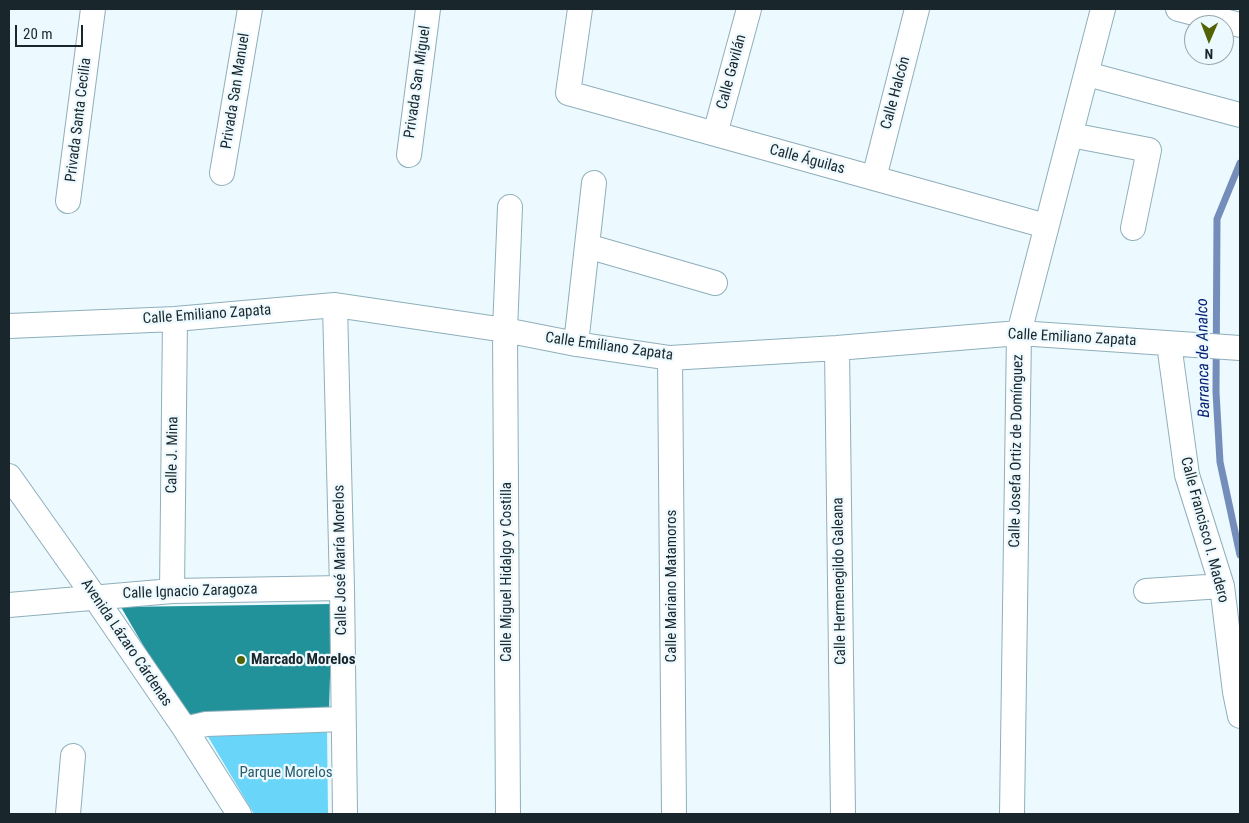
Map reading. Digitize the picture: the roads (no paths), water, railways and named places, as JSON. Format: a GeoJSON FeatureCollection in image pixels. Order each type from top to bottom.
{"type":"FeatureCollection","features":[{"type":"Feature","properties":{"kind":"street","name":"Privada Santa Cecilia"},"geometry":{"type":"LineString","coordinates":[[68,201],[93,9]]}},
{"type":"Feature","properties":{"kind":"street","name":"Privada San Manuel"},"geometry":{"type":"LineString","coordinates":[[222,173],[250,9]]}},
{"type":"Feature","properties":{"kind":"street","name":"Privada San Miguel"},"geometry":{"type":"LineString","coordinates":[[409,154],[428,9]]}},
{"type":"Feature","properties":{"kind":"street","name":"Calle Águilas"},"geometry":{"type":"LineString","coordinates":[[580,9],[568,94],[1046,226]]}},
{"type":"Feature","properties":{"kind":"street","name":"Calle Gavilán"},"geometry":{"type":"LineString","coordinates":[[716,134],[749,9]]}},
{"type":"Feature","properties":{"kind":"street","name":"Calle Halcón"},"geometry":{"type":"LineString","coordinates":[[874,178],[918,9]]}},
{"type":"Feature","properties":{"kind":"street","name":"Calle Josefa Ortiz de Domínguez"},"geometry":{"type":"LineString","coordinates":[[1012,814],[1019,333],[1103,9]]}},
{"type":"Feature","properties":{"kind":"street"},"geometry":{"type":"LineString","coordinates":[[1178,9],[1240,25]]}},
{"type":"Feature","properties":{"kind":"street"},"geometry":{"type":"LineString","coordinates":[[1086,74],[1240,115]]}},
{"type":"Feature","properties":{"kind":"street"},"geometry":{"type":"LineString","coordinates":[[1071,134],[1149,150],[1133,228]]}},
{"type":"Feature","properties":{"kind":"street"},"geometry":{"type":"LineString","coordinates":[[576,344],[594,183]]}},
{"type":"Feature","properties":{"kind":"street","name":"Calle Miguel Hidalgo y Costilla"},"geometry":{"type":"LineString","coordinates":[[508,814],[505,330],[510,207]]}},
{"type":"Feature","properties":{"kind":"street"},"geometry":{"type":"LineString","coordinates":[[587,246],[715,283]]}},
{"type":"Feature","properties":{"kind":"street","name":"Calle Emiliano Zapata"},"geometry":{"type":"LineString","coordinates":[[9,326],[175,319],[335,305],[505,330],[576,344],[670,358],[838,348],[1019,333],[1237,348]]}},
{"type":"Feature","properties":{"kind":"street","name":"Calle José María Morelos"},"geometry":{"type":"LineString","coordinates":[[335,305],[342,588],[344,814]]}},
{"type":"Feature","properties":{"kind":"street","name":"Calle J. Mina"},"geometry":{"type":"LineString","coordinates":[[172,591],[175,319]]}},
{"type":"Feature","properties":{"kind":"street","name":"Calle Francisco I. Madero"},"geometry":{"type":"LineString","coordinates":[[1169,344],[1187,476],[1222,586],[1235,692],[1240,716]]}},
{"type":"Feature","properties":{"kind":"street","name":"Calle Hermenegildo Galeana"},"geometry":{"type":"LineString","coordinates":[[838,348],[843,814]]}},
{"type":"Feature","properties":{"kind":"street","name":"Calle Mariano Matamoros"},"geometry":{"type":"LineString","coordinates":[[670,358],[674,814]]}},
{"type":"Feature","properties":{"kind":"street","name":"Avenida Lázaro Cárdenas"},"geometry":{"type":"LineString","coordinates":[[9,476],[185,729],[238,814]]}},
{"type":"Feature","properties":{"kind":"street"},"geometry":{"type":"LineString","coordinates":[[1146,591],[1222,586]]}},
{"type":"Feature","properties":{"kind":"street","name":"Calle Ignacio Zaragoza"},"geometry":{"type":"LineString","coordinates":[[9,605],[94,596],[172,591],[342,588]]}},
{"type":"Feature","properties":{"kind":"street"},"geometry":{"type":"LineString","coordinates":[[185,729],[206,724],[343,719]]}},
{"type":"Feature","properties":{"kind":"street"},"geometry":{"type":"LineString","coordinates":[[68,814],[73,756]]}},
{"type":"Feature","properties":{"kind":"waterway","name":"Barranca de Analco"},"geometry":{"type":"LineString","coordinates":[[1240,163],[1217,219],[1216,392],[1220,462],[1240,555]]}},
{"type":"Feature","properties":{"kind":"place","name":"Marcado Morelos"},"geometry":{"type":"Point","coordinates":[241,660]}},
{"type":"Feature","properties":{"kind":"park label","name":"Parque Morelos"},"geometry":{"type":"Point","coordinates":[286,773]}}]}
